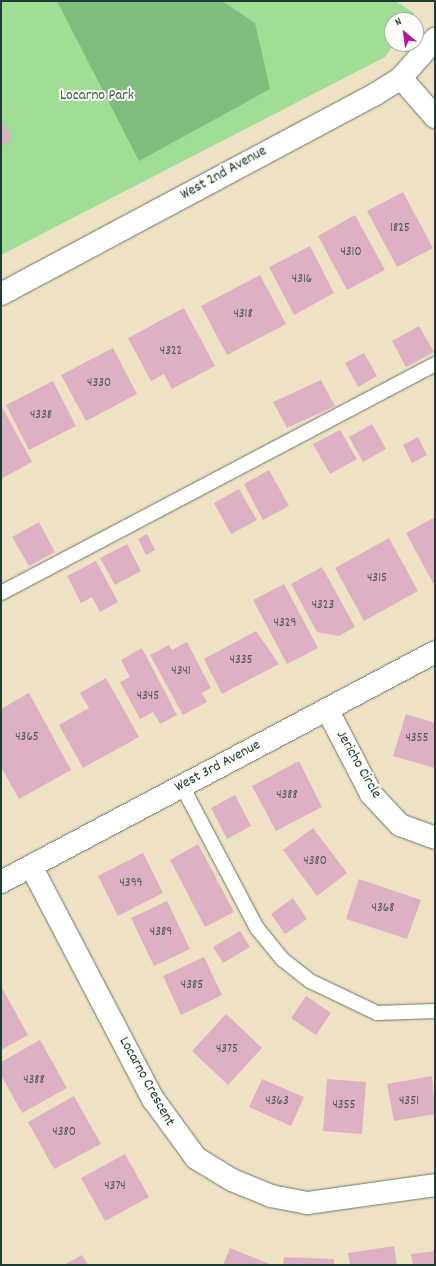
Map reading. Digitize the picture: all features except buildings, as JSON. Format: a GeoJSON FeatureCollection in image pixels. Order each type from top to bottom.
{"type":"FeatureCollection","features":[{"type":"Feature","properties":{"kind":"street","name":"West 2nd Avenue"},"geometry":{"type":"LineString","coordinates":[[1,294],[401,78],[435,39]]}},
{"type":"Feature","properties":{"kind":"street"},"geometry":{"type":"LineString","coordinates":[[401,78],[435,117]]}},
{"type":"Feature","properties":{"kind":"street","name":"West 3rd Avenue"},"geometry":{"type":"LineString","coordinates":[[1,882],[435,652]]}},
{"type":"Feature","properties":{"kind":"street","name":"Jericho Circle"},"geometry":{"type":"LineString","coordinates":[[327,709],[371,794],[400,825],[435,838]]}},
{"type":"Feature","properties":{"kind":"street","name":"Locarno Crescent"},"geometry":{"type":"LineString","coordinates":[[31,866],[153,1100],[196,1158],[232,1180],[271,1196],[307,1203],[435,1185]]}},
{"type":"Feature","properties":{"kind":"lane"},"geometry":{"type":"LineString","coordinates":[[1,593],[435,364]]}},
{"type":"Feature","properties":{"kind":"lane"},"geometry":{"type":"LineString","coordinates":[[182,786],[257,928],[282,959],[310,981],[377,1013],[435,1011]]}},
{"type":"Feature","properties":{"kind":"green space","name":"Locarno Park"},"geometry":{"type":"Polygon","coordinates":[[[1,1],[395,1],[412,12],[384,12],[384,52],[388,52],[385,57],[1,255],[1,1]]]}},
{"type":"Feature","properties":{"kind":"green space"},"geometry":{"type":"Polygon","coordinates":[[[57,1],[222,1],[255,23],[270,89],[139,161],[57,1]]]}}]}
